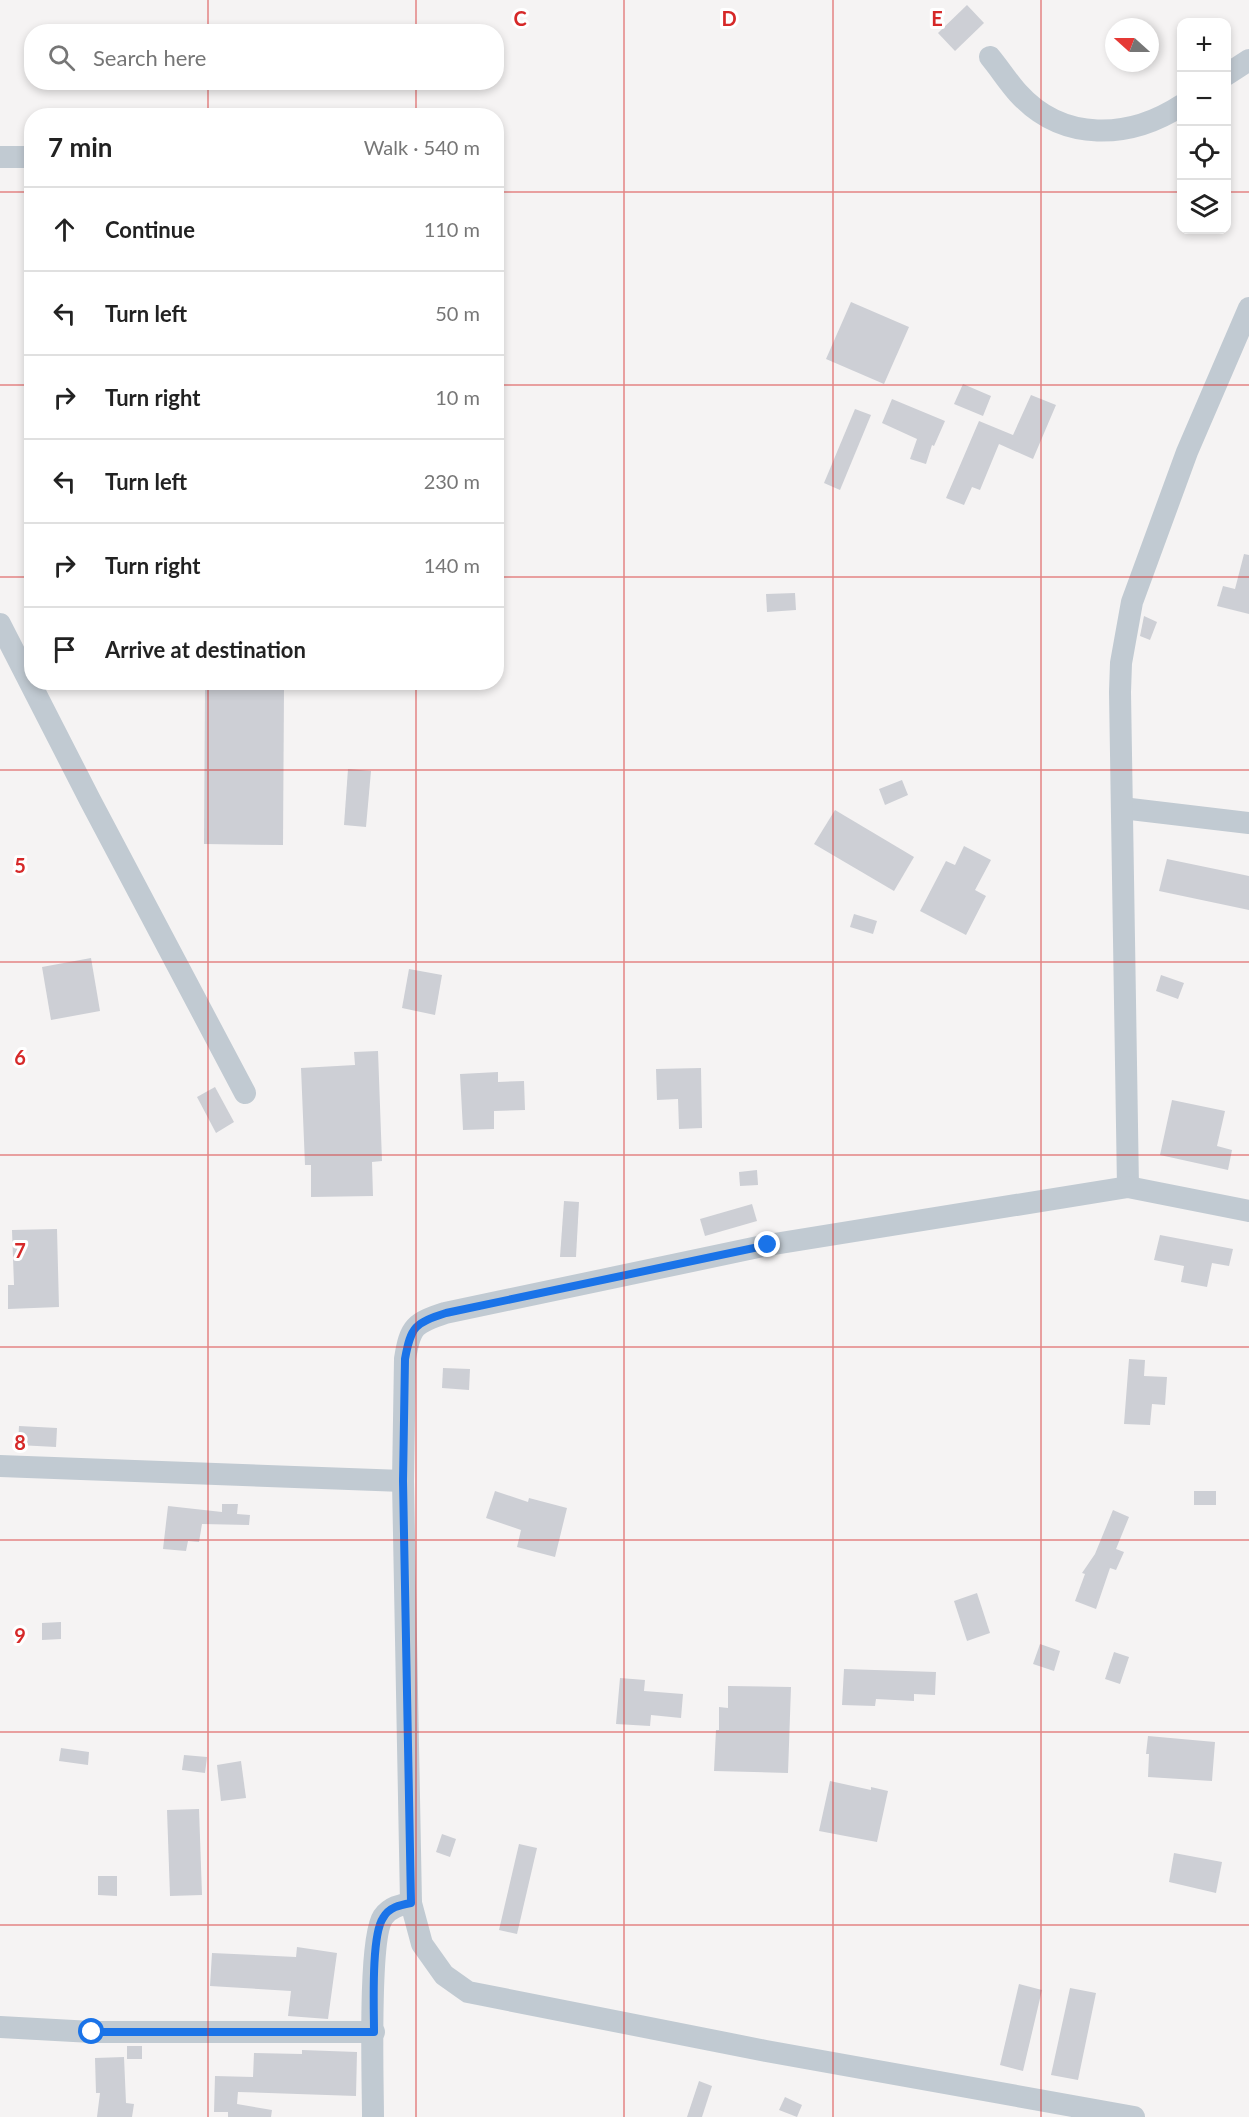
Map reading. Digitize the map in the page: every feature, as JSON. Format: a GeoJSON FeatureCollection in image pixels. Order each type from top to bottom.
{"type":"FeatureCollection","features":[{"type":"Feature","properties":{"kind":"street"},"geometry":{"type":"LineString","coordinates":[[990,57],[1019,94],[1053,119],[1075,128],[1095,132],[1121,130],[1156,119],[1177,108]]}},
{"type":"Feature","properties":{"kind":"street"},"geometry":{"type":"LineString","coordinates":[[1231,72],[1249,60]]}},
{"type":"Feature","properties":{"kind":"street"},"geometry":{"type":"LineString","coordinates":[[0,157],[24,157]]}},
{"type":"Feature","properties":{"kind":"street"},"geometry":{"type":"LineString","coordinates":[[1128,1187],[1121,663],[1132,602],[1187,452],[1249,308]]}},
{"type":"Feature","properties":{"kind":"street"},"geometry":{"type":"LineString","coordinates":[[0,624],[24,671]]}},
{"type":"Feature","properties":{"kind":"street"},"geometry":{"type":"LineString","coordinates":[[34,690],[245,1093]]}},
{"type":"Feature","properties":{"kind":"street"},"geometry":{"type":"LineString","coordinates":[[1122,808],[1249,823]]}},
{"type":"Feature","properties":{"kind":"street"},"geometry":{"type":"LineString","coordinates":[[1134,2117],[1082,2112],[468,1992],[444,1975],[422,1944],[411,1903],[403,1481],[405,1359],[408,1340],[420,1322],[446,1313],[768,1245],[1128,1187],[1249,1210]]}},
{"type":"Feature","properties":{"kind":"street"},"geometry":{"type":"LineString","coordinates":[[0,1466],[403,1481]]}},
{"type":"Feature","properties":{"kind":"street"},"geometry":{"type":"LineString","coordinates":[[373,2117],[377,1941],[383,1918],[396,1906],[411,1903]]}},
{"type":"Feature","properties":{"kind":"street"},"geometry":{"type":"LineString","coordinates":[[383,1918],[422,1944]]}},
{"type":"Feature","properties":{"kind":"street"},"geometry":{"type":"LineString","coordinates":[[0,2027],[92,2032],[374,2032]]}},
{"type":"Feature","properties":{"kind":"building"},"geometry":{"type":"Polygon","coordinates":[[[967,5],[984,23],[955,51],[938,33],[967,5]]]}},
{"type":"Feature","properties":{"kind":"building"},"geometry":{"type":"Polygon","coordinates":[[[851,302],[909,327],[884,384],[826,359],[851,302]]]}},
{"type":"Feature","properties":{"kind":"building"},"geometry":{"type":"Polygon","coordinates":[[[963,384],[991,396],[983,416],[954,404],[963,384]]]}},
{"type":"Feature","properties":{"kind":"building"},"geometry":{"type":"Polygon","coordinates":[[[1031,395],[1056,405],[1033,459],[999,444],[980,490],[972,487],[964,505],[946,498],[979,421],[1013,435],[1031,395]]]}},
{"type":"Feature","properties":{"kind":"building"},"geometry":{"type":"Polygon","coordinates":[[[892,399],[945,421],[934,446],[932,445],[926,464],[910,459],[917,439],[882,423],[892,399]]]}},
{"type":"Feature","properties":{"kind":"building"},"geometry":{"type":"Polygon","coordinates":[[[855,409],[871,415],[840,490],[824,483],[855,409]]]}},
{"type":"Feature","properties":{"kind":"building"},"geometry":{"type":"Polygon","coordinates":[[[1244,554],[1249,555],[1249,614],[1217,606],[1223,586],[1235,589],[1244,554]]]}},
{"type":"Feature","properties":{"kind":"building"},"geometry":{"type":"Polygon","coordinates":[[[795,593],[796,610],[767,612],[766,594],[795,593]]]}},
{"type":"Feature","properties":{"kind":"building"},"geometry":{"type":"Polygon","coordinates":[[[1144,616],[1157,622],[1150,640],[1140,636],[1144,616]]]}},
{"type":"Feature","properties":{"kind":"building"},"geometry":{"type":"Polygon","coordinates":[[[205,690],[284,690],[283,845],[204,844],[205,690]]]}},
{"type":"Feature","properties":{"kind":"building"},"geometry":{"type":"Polygon","coordinates":[[[348,769],[371,771],[366,827],[344,825],[348,769]]]}},
{"type":"Feature","properties":{"kind":"building"},"geometry":{"type":"Polygon","coordinates":[[[902,780],[908,795],[885,805],[879,789],[902,780]]]}},
{"type":"Feature","properties":{"kind":"building"},"geometry":{"type":"Polygon","coordinates":[[[835,810],[914,857],[894,891],[814,844],[835,810]]]}},
{"type":"Feature","properties":{"kind":"building"},"geometry":{"type":"Polygon","coordinates":[[[964,846],[991,860],[975,890],[986,896],[966,935],[920,911],[946,861],[955,865],[964,846]]]}},
{"type":"Feature","properties":{"kind":"building"},"geometry":{"type":"Polygon","coordinates":[[[1167,859],[1249,876],[1249,910],[1159,891],[1167,859]]]}},
{"type":"Feature","properties":{"kind":"building"},"geometry":{"type":"Polygon","coordinates":[[[854,914],[877,921],[873,934],[850,927],[854,914]]]}},
{"type":"Feature","properties":{"kind":"building"},"geometry":{"type":"Polygon","coordinates":[[[91,958],[100,1011],[51,1020],[42,967],[91,958]]]}},
{"type":"Feature","properties":{"kind":"building"},"geometry":{"type":"Polygon","coordinates":[[[409,969],[442,975],[435,1015],[402,1008],[409,969]]]}},
{"type":"Feature","properties":{"kind":"building"},"geometry":{"type":"Polygon","coordinates":[[[1161,975],[1184,983],[1178,999],[1156,991],[1161,975]]]}},
{"type":"Feature","properties":{"kind":"building"},"geometry":{"type":"Polygon","coordinates":[[[378,1051],[382,1161],[372,1162],[373,1196],[311,1197],[311,1165],[305,1165],[301,1068],[355,1065],[354,1052],[378,1051]]]}},
{"type":"Feature","properties":{"kind":"building"},"geometry":{"type":"Polygon","coordinates":[[[701,1068],[702,1128],[679,1129],[678,1099],[657,1100],[656,1069],[701,1068]]]}},
{"type":"Feature","properties":{"kind":"building"},"geometry":{"type":"Polygon","coordinates":[[[498,1072],[498,1082],[524,1081],[525,1110],[494,1111],[494,1129],[463,1130],[460,1074],[498,1072]]]}},
{"type":"Feature","properties":{"kind":"building"},"geometry":{"type":"Polygon","coordinates":[[[215,1087],[234,1122],[216,1133],[197,1097],[215,1087]]]}},
{"type":"Feature","properties":{"kind":"building"},"geometry":{"type":"Polygon","coordinates":[[[1172,1100],[1225,1111],[1217,1146],[1232,1150],[1228,1170],[1160,1155],[1172,1100]]]}},
{"type":"Feature","properties":{"kind":"building"},"geometry":{"type":"Polygon","coordinates":[[[757,1170],[758,1185],[740,1186],[739,1172],[757,1170]]]}},
{"type":"Feature","properties":{"kind":"building"},"geometry":{"type":"Polygon","coordinates":[[[564,1201],[579,1202],[576,1257],[560,1257],[564,1201]]]}},
{"type":"Feature","properties":{"kind":"building"},"geometry":{"type":"Polygon","coordinates":[[[752,1204],[757,1221],[705,1236],[700,1219],[752,1204]]]}},
{"type":"Feature","properties":{"kind":"building"},"geometry":{"type":"Polygon","coordinates":[[[57,1229],[59,1307],[8,1309],[8,1285],[14,1285],[12,1230],[57,1229]]]}},
{"type":"Feature","properties":{"kind":"building"},"geometry":{"type":"Polygon","coordinates":[[[1160,1235],[1233,1249],[1229,1266],[1212,1263],[1207,1287],[1181,1282],[1184,1266],[1154,1260],[1160,1235]]]}},
{"type":"Feature","properties":{"kind":"building"},"geometry":{"type":"Polygon","coordinates":[[[1129,1359],[1145,1360],[1144,1376],[1167,1377],[1165,1405],[1152,1404],[1150,1425],[1124,1424],[1129,1359]]]}},
{"type":"Feature","properties":{"kind":"building"},"geometry":{"type":"Polygon","coordinates":[[[443,1368],[470,1369],[469,1390],[442,1388],[443,1368]]]}},
{"type":"Feature","properties":{"kind":"building"},"geometry":{"type":"Polygon","coordinates":[[[19,1426],[57,1428],[56,1447],[18,1445],[19,1426]]]}},
{"type":"Feature","properties":{"kind":"building"},"geometry":{"type":"Polygon","coordinates":[[[495,1491],[528,1502],[529,1498],[567,1508],[555,1557],[517,1547],[521,1530],[486,1518],[495,1491]]]}},
{"type":"Feature","properties":{"kind":"building"},"geometry":{"type":"Polygon","coordinates":[[[1194,1491],[1216,1491],[1216,1505],[1194,1505],[1194,1491]]]}},
{"type":"Feature","properties":{"kind":"building"},"geometry":{"type":"Polygon","coordinates":[[[222,1504],[238,1504],[237,1514],[250,1515],[249,1525],[202,1524],[199,1542],[188,1541],[186,1551],[163,1549],[168,1506],[222,1512],[222,1504]]]}},
{"type":"Feature","properties":{"kind":"building"},"geometry":{"type":"Polygon","coordinates":[[[1113,1510],[1129,1517],[1116,1549],[1124,1552],[1116,1570],[1110,1568],[1096,1609],[1075,1601],[1085,1574],[1082,1573],[1095,1554],[1113,1510]]]}},
{"type":"Feature","properties":{"kind":"building"},"geometry":{"type":"Polygon","coordinates":[[[977,1593],[990,1633],[967,1641],[954,1601],[977,1593]]]}},
{"type":"Feature","properties":{"kind":"building"},"geometry":{"type":"Polygon","coordinates":[[[61,1622],[61,1639],[42,1640],[42,1623],[61,1622]]]}},
{"type":"Feature","properties":{"kind":"building"},"geometry":{"type":"Polygon","coordinates":[[[1040,1644],[1060,1651],[1054,1671],[1033,1664],[1040,1644]]]}},
{"type":"Feature","properties":{"kind":"building"},"geometry":{"type":"Polygon","coordinates":[[[1114,1652],[1129,1657],[1120,1684],[1105,1679],[1114,1652]]]}},
{"type":"Feature","properties":{"kind":"building"},"geometry":{"type":"Polygon","coordinates":[[[844,1669],[936,1672],[935,1695],[914,1694],[914,1701],[876,1699],[875,1706],[842,1705],[844,1669]]]}},
{"type":"Feature","properties":{"kind":"building"},"geometry":{"type":"Polygon","coordinates":[[[620,1678],[645,1680],[644,1691],[683,1694],[681,1718],[651,1715],[650,1726],[616,1724],[620,1678]]]}},
{"type":"Feature","properties":{"kind":"building"},"geometry":{"type":"Polygon","coordinates":[[[728,1686],[791,1687],[788,1773],[714,1771],[719,1707],[728,1708],[728,1686]]]}},
{"type":"Feature","properties":{"kind":"building"},"geometry":{"type":"Polygon","coordinates":[[[1148,1736],[1215,1742],[1212,1781],[1148,1777],[1149,1754],[1146,1754],[1148,1736]]]}},
{"type":"Feature","properties":{"kind":"building"},"geometry":{"type":"Polygon","coordinates":[[[61,1748],[89,1752],[88,1765],[59,1761],[61,1748]]]}},
{"type":"Feature","properties":{"kind":"building"},"geometry":{"type":"Polygon","coordinates":[[[184,1755],[207,1757],[205,1773],[182,1770],[184,1755]]]}},
{"type":"Feature","properties":{"kind":"building"},"geometry":{"type":"Polygon","coordinates":[[[241,1761],[246,1798],[221,1801],[217,1765],[241,1761]]]}},
{"type":"Feature","properties":{"kind":"building"},"geometry":{"type":"Polygon","coordinates":[[[830,1781],[871,1790],[871,1787],[888,1791],[877,1842],[819,1831],[830,1781]]]}},
{"type":"Feature","properties":{"kind":"building"},"geometry":{"type":"Polygon","coordinates":[[[199,1809],[202,1895],[170,1896],[167,1810],[199,1809]]]}},
{"type":"Feature","properties":{"kind":"building"},"geometry":{"type":"Polygon","coordinates":[[[442,1834],[456,1839],[450,1857],[436,1852],[442,1834]]]}},
{"type":"Feature","properties":{"kind":"building"},"geometry":{"type":"Polygon","coordinates":[[[519,1844],[537,1848],[517,1934],[499,1930],[519,1844]]]}},
{"type":"Feature","properties":{"kind":"building"},"geometry":{"type":"Polygon","coordinates":[[[1174,1853],[1222,1862],[1216,1893],[1169,1882],[1174,1853]]]}},
{"type":"Feature","properties":{"kind":"building"},"geometry":{"type":"Polygon","coordinates":[[[98,1876],[117,1876],[117,1896],[98,1895],[98,1876]]]}},
{"type":"Feature","properties":{"kind":"building"},"geometry":{"type":"Polygon","coordinates":[[[297,1947],[337,1953],[328,2019],[288,2016],[291,1991],[210,1986],[212,1953],[296,1957],[297,1947]]]}},
{"type":"Feature","properties":{"kind":"building"},"geometry":{"type":"Polygon","coordinates":[[[1019,1984],[1042,1990],[1023,2071],[1000,2065],[1019,1984]]]}},
{"type":"Feature","properties":{"kind":"building"},"geometry":{"type":"Polygon","coordinates":[[[1070,1988],[1096,1993],[1078,2080],[1051,2075],[1070,1988]]]}},
{"type":"Feature","properties":{"kind":"building"},"geometry":{"type":"Polygon","coordinates":[[[127,2046],[142,2046],[142,2059],[127,2059],[127,2046]]]}},
{"type":"Feature","properties":{"kind":"building"},"geometry":{"type":"Polygon","coordinates":[[[302,2050],[357,2052],[356,2096],[238,2092],[237,2104],[272,2110],[271,2117],[228,2117],[228,2112],[214,2112],[215,2076],[253,2077],[254,2053],[302,2054],[302,2050]]]}},
{"type":"Feature","properties":{"kind":"building"},"geometry":{"type":"Polygon","coordinates":[[[124,2057],[126,2103],[134,2104],[132,2117],[97,2117],[100,2093],[96,2093],[95,2058],[124,2057]]]}},
{"type":"Feature","properties":{"kind":"building"},"geometry":{"type":"Polygon","coordinates":[[[699,2081],[712,2086],[702,2117],[687,2117],[699,2081]]]}},
{"type":"Feature","properties":{"kind":"building"},"geometry":{"type":"Polygon","coordinates":[[[785,2097],[802,2105],[797,2117],[779,2110],[785,2097]]]}},
{"type":"Feature","properties":{"kind":"route"},"geometry":{"type":"LineString","coordinates":[[92,2032],[374,2032],[374,1976],[377,1941],[383,1918],[396,1906],[411,1903],[403,1481],[405,1359],[408,1340],[420,1322],[446,1313],[768,1245]]}}]}
